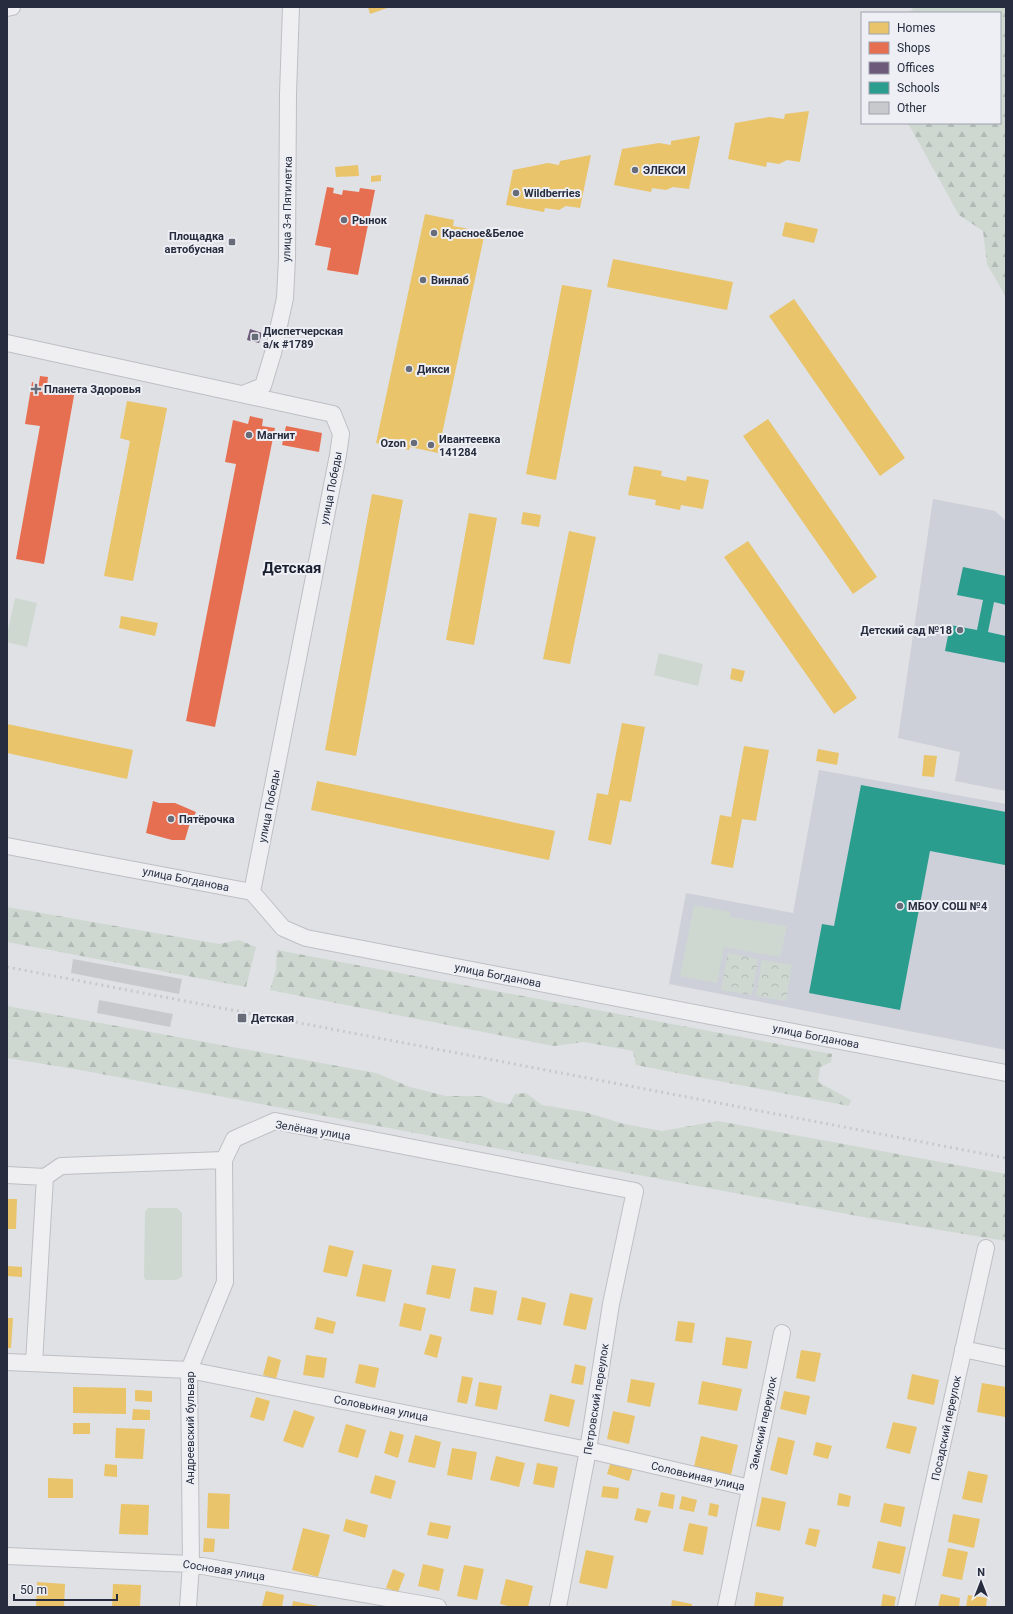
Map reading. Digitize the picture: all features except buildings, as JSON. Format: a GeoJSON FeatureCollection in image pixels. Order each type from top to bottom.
{"type":"FeatureCollection","features":[{"type":"Feature","properties":{"kind":"street"},"geometry":{"type":"LineString","coordinates":[[7,8],[12,7]]}},
{"type":"Feature","properties":{"kind":"street","name":"улица 3-я Пятилетка"},"geometry":{"type":"LineString","coordinates":[[243,394],[264,386],[285,298],[287,258],[288,94],[291,7]]}},
{"type":"Feature","properties":{"kind":"street","name":"улица Победы"},"geometry":{"type":"LineString","coordinates":[[7,343],[333,414],[341,434],[252,892]]}},
{"type":"Feature","properties":{"kind":"street","name":"улица Богданова"},"geometry":{"type":"LineString","coordinates":[[7,846],[252,892],[283,928],[306,938],[1006,1073]]}},
{"type":"Feature","properties":{"kind":"street","name":"Зелёная улица"},"geometry":{"type":"LineString","coordinates":[[224,1160],[234,1139],[275,1122],[635,1191]]}},
{"type":"Feature","properties":{"kind":"street"},"geometry":{"type":"LineString","coordinates":[[7,1175],[45,1177],[61,1166],[224,1160]]}},
{"type":"Feature","properties":{"kind":"street","name":"Андреевский бульвар"},"geometry":{"type":"LineString","coordinates":[[188,1607],[191,1564],[189,1370],[225,1282],[224,1160]]}},
{"type":"Feature","properties":{"kind":"street"},"geometry":{"type":"LineString","coordinates":[[34,1363],[45,1177]]}},
{"type":"Feature","properties":{"kind":"street","name":"Петровский переулок"},"geometry":{"type":"LineString","coordinates":[[558,1607],[588,1450],[611,1304],[635,1191]]}},
{"type":"Feature","properties":{"kind":"street","name":"Посадский переулок"},"geometry":{"type":"LineString","coordinates":[[906,1607],[986,1248]]}},
{"type":"Feature","properties":{"kind":"street","name":"Земский переулок"},"geometry":{"type":"LineString","coordinates":[[726,1607],[782,1334]]}},
{"type":"Feature","properties":{"kind":"street"},"geometry":{"type":"LineString","coordinates":[[963,1349],[1006,1358]]}},
{"type":"Feature","properties":{"kind":"street","name":"Соловьиная улица"},"geometry":{"type":"LineString","coordinates":[[7,1362],[189,1370],[588,1450],[750,1488]]}},
{"type":"Feature","properties":{"kind":"street","name":"Сосновая улица"},"geometry":{"type":"LineString","coordinates":[[7,1556],[191,1564],[438,1607]]}},
{"type":"Feature","properties":{"kind":"shaded area","name":"Детский сад №18"},"geometry":{"type":"Polygon","coordinates":[[[933,499],[995,511],[1006,521],[1006,791],[955,781],[960,752],[898,738],[933,499]]]}},
{"type":"Feature","properties":{"kind":"shaded area","name":"МБОУ СОШ №4"},"geometry":{"type":"Polygon","coordinates":[[[819,770],[1006,804],[1006,1050],[669,984],[686,893],[793,913],[819,770]]]}},
{"type":"Feature","properties":{"kind":"green space"},"geometry":{"type":"Polygon","coordinates":[[[914,7],[1006,7],[1006,297],[987,264],[983,231],[959,215],[909,124],[1001,124],[1001,12],[910,12],[914,7]]]}},
{"type":"Feature","properties":{"kind":"green space"},"geometry":{"type":"Polygon","coordinates":[[[15,598],[37,603],[27,647],[7,642],[7,635],[15,598]]]}},
{"type":"Feature","properties":{"kind":"green space"},"geometry":{"type":"Polygon","coordinates":[[[659,653],[703,664],[698,686],[654,675],[659,653]]]}},
{"type":"Feature","properties":{"kind":"green space"},"geometry":{"type":"Polygon","coordinates":[[[694,905],[730,912],[730,917],[787,926],[780,957],[724,947],[717,983],[680,976],[694,905]]]}},
{"type":"Feature","properties":{"kind":"green space"},"geometry":{"type":"Polygon","coordinates":[[[7,907],[219,944],[239,940],[256,947],[246,987],[7,942],[7,907]]]}},
{"type":"Feature","properties":{"kind":"green space"},"geometry":{"type":"Polygon","coordinates":[[[277,950],[832,1054],[831,1062],[820,1067],[818,1082],[851,1100],[849,1106],[636,1065],[633,1051],[584,1042],[554,1046],[270,990],[276,970],[277,950]]]}},
{"type":"Feature","properties":{"kind":"green space"},"geometry":{"type":"Polygon","coordinates":[[[728,953],[758,959],[752,995],[721,990],[728,953]]]}},
{"type":"Feature","properties":{"kind":"green space"},"geometry":{"type":"Polygon","coordinates":[[[762,960],[792,965],[786,1001],[756,996],[762,960]]]}},
{"type":"Feature","properties":{"kind":"green space"},"geometry":{"type":"Polygon","coordinates":[[[7,1006],[376,1073],[410,1087],[446,1096],[483,1096],[496,1102],[510,1104],[515,1094],[526,1093],[542,1105],[585,1112],[624,1124],[662,1131],[718,1121],[1006,1174],[1006,1241],[868,1218],[80,1070],[7,1058],[7,1006]]]}},
{"type":"Feature","properties":{"kind":"green space"},"geometry":{"type":"Polygon","coordinates":[[[148,1208],[177,1208],[182,1213],[182,1277],[176,1280],[146,1280],[144,1277],[145,1212],[148,1208]]]}},
{"type":"Feature","properties":{"kind":"railway"},"geometry":{"type":"LineString","coordinates":[[7,967],[1006,1158]]}},
{"type":"Feature","properties":{"kind":"place","name":"ЭЛЕКСИ"},"geometry":{"type":"Point","coordinates":[635,170]}},
{"type":"Feature","properties":{"kind":"place","name":"Wildberries"},"geometry":{"type":"Point","coordinates":[516,193]}},
{"type":"Feature","properties":{"kind":"place","name":"Рынок"},"geometry":{"type":"Point","coordinates":[344,220]}},
{"type":"Feature","properties":{"kind":"place","name":"Красное&Белое"},"geometry":{"type":"Point","coordinates":[434,233]}},
{"type":"Feature","properties":{"kind":"place","name":"Площадка автобусная"},"geometry":{"type":"Point","coordinates":[232,242]}},
{"type":"Feature","properties":{"kind":"place","name":"Винлаб"},"geometry":{"type":"Point","coordinates":[423,280]}},
{"type":"Feature","properties":{"kind":"place","name":"Диспетчерская а/к #1789"},"geometry":{"type":"Point","coordinates":[255,337]}},
{"type":"Feature","properties":{"kind":"place","name":"Дикси"},"geometry":{"type":"Point","coordinates":[409,369]}},
{"type":"Feature","properties":{"kind":"place","name":"Планета Здоровья"},"geometry":{"type":"Point","coordinates":[36,389]}},
{"type":"Feature","properties":{"kind":"place","name":"Магнит"},"geometry":{"type":"Point","coordinates":[249,435]}},
{"type":"Feature","properties":{"kind":"place","name":"Ozon"},"geometry":{"type":"Point","coordinates":[414,443]}},
{"type":"Feature","properties":{"kind":"place","name":"Ивантеевка 141284"},"geometry":{"type":"Point","coordinates":[431,445]}},
{"type":"Feature","properties":{"kind":"place","name":"Детский сад №18"},"geometry":{"type":"Point","coordinates":[960,630]}},
{"type":"Feature","properties":{"kind":"place","name":"Пятёрочка"},"geometry":{"type":"Point","coordinates":[171,819]}},
{"type":"Feature","properties":{"kind":"place","name":"МБОУ СОШ №4"},"geometry":{"type":"Point","coordinates":[900,906]}},
{"type":"Feature","properties":{"kind":"place","name":"Детская"},"geometry":{"type":"Point","coordinates":[242,1018]}},
{"type":"Feature","properties":{"kind":"district","name":"Детская"},"geometry":{"type":"Point","coordinates":[292,568]}}]}
